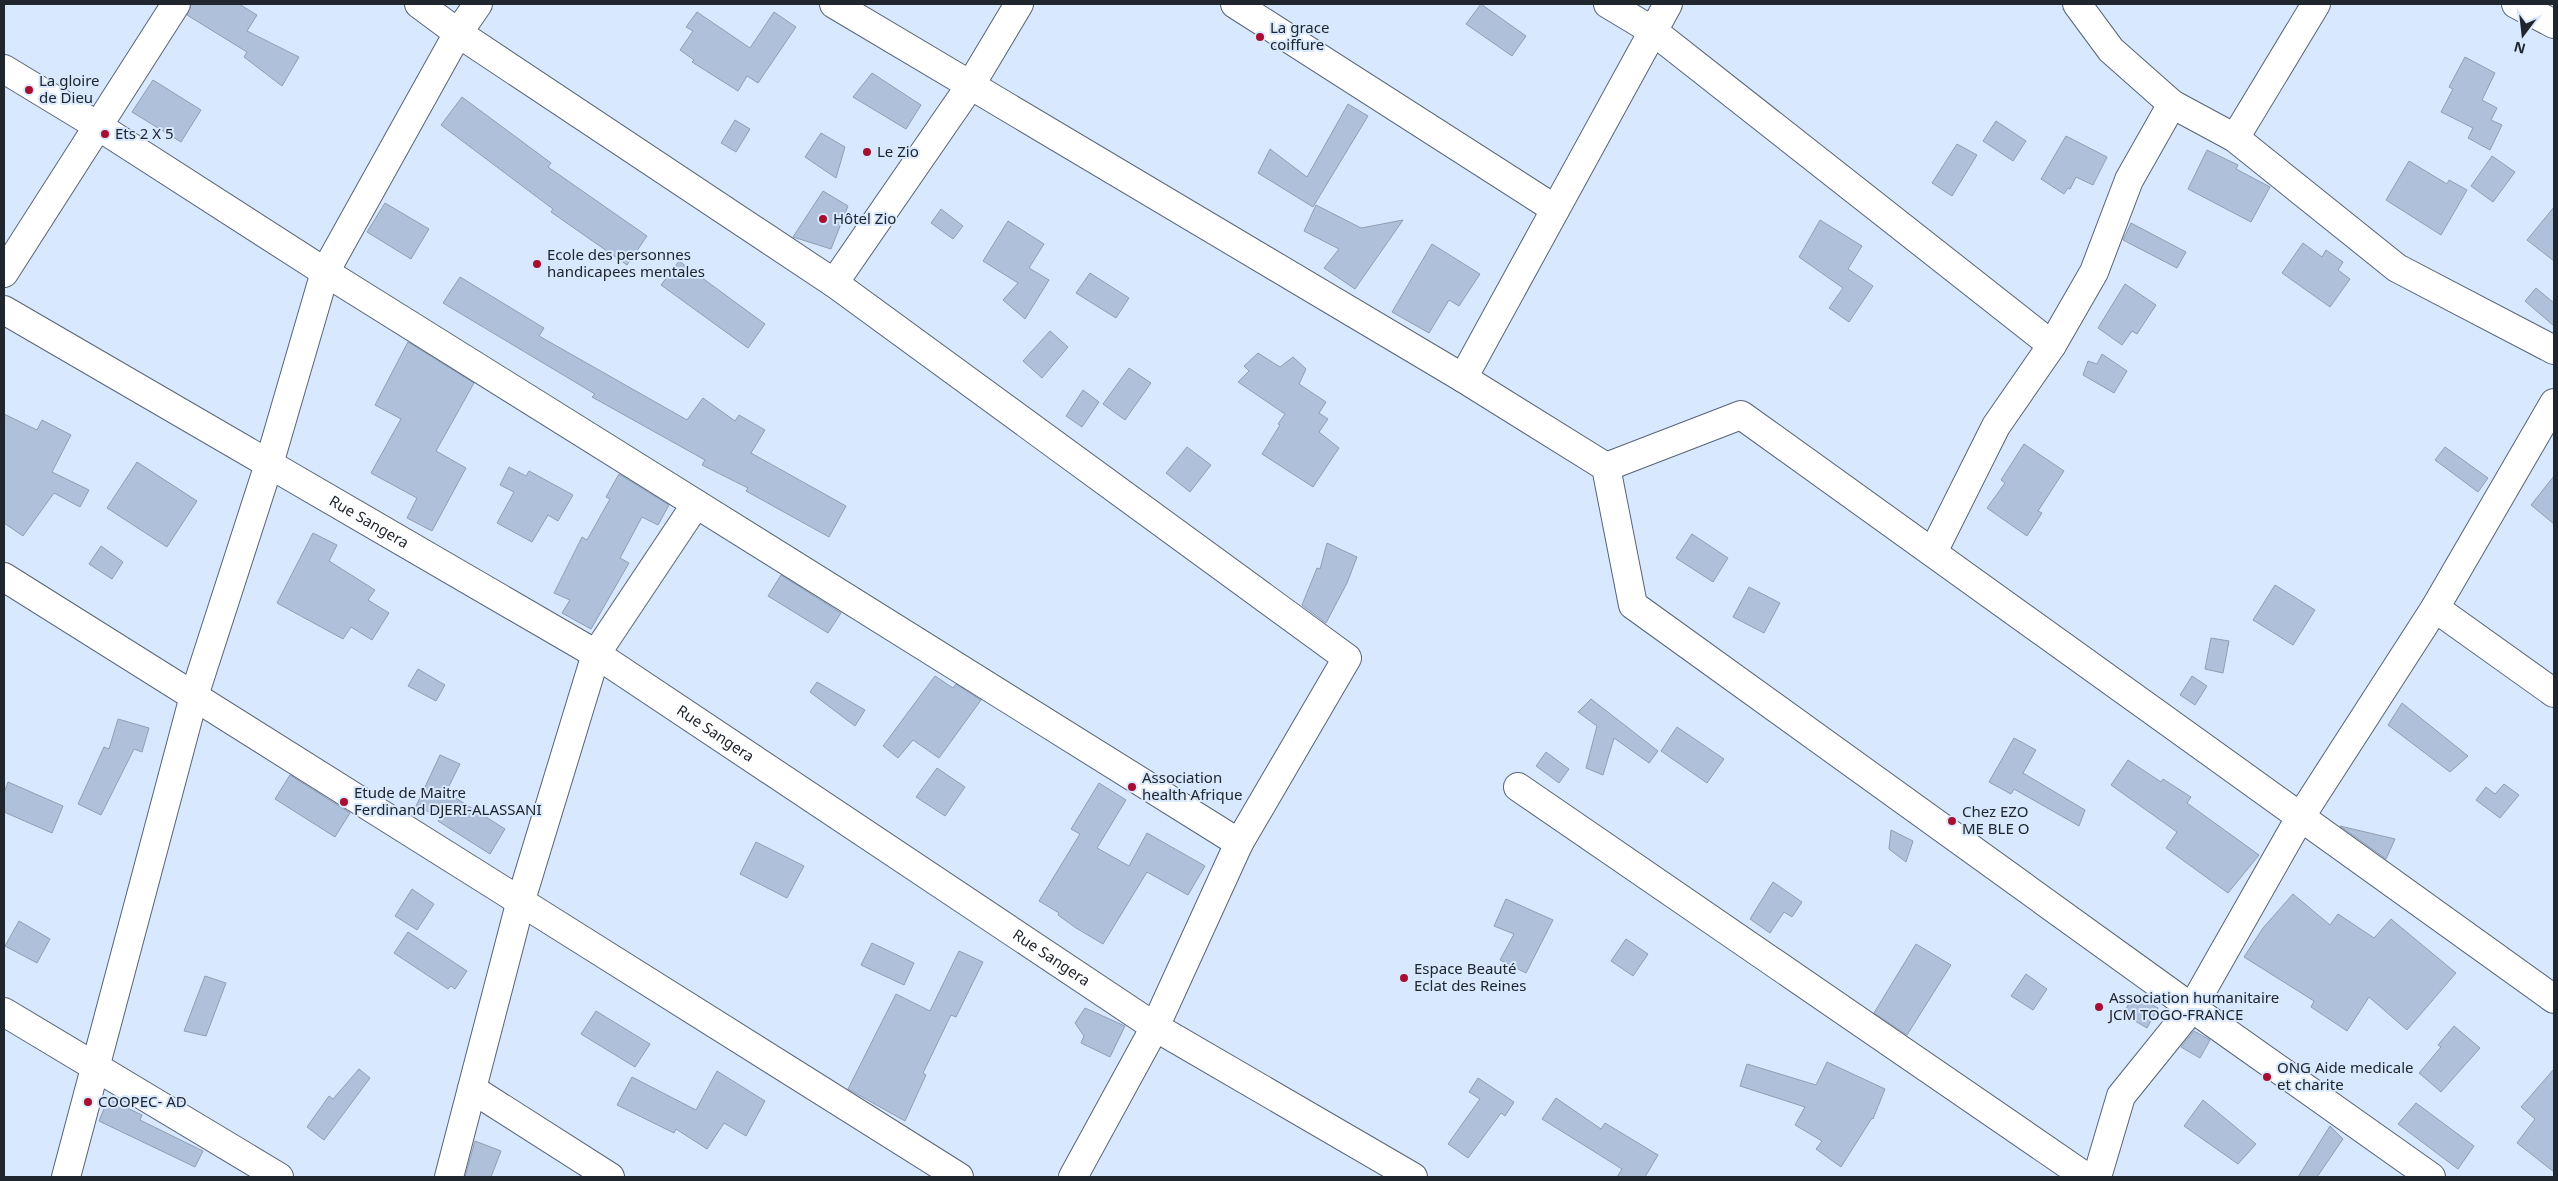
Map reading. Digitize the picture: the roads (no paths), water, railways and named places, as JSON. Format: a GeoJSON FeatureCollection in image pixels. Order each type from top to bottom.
{"type":"FeatureCollection","features":[{"type":"Feature","properties":{"kind":"street"},"geometry":{"type":"LineString","coordinates":[[4,273],[176,4]]}},
{"type":"Feature","properties":{"kind":"street"},"geometry":{"type":"LineString","coordinates":[[419,4],[458,33],[834,284],[1347,658],[1239,843],[1155,1027],[1073,1177]]}},
{"type":"Feature","properties":{"kind":"street"},"geometry":{"type":"LineString","coordinates":[[66,1177],[194,696],[269,464],[325,272],[458,33],[478,4]]}},
{"type":"Feature","properties":{"kind":"street"},"geometry":{"type":"LineString","coordinates":[[834,4],[1463,378],[1606,467],[1633,605],[2192,1008],[2431,1177]]}},
{"type":"Feature","properties":{"kind":"street"},"geometry":{"type":"LineString","coordinates":[[834,284],[970,86],[1019,4]]}},
{"type":"Feature","properties":{"kind":"street"},"geometry":{"type":"LineString","coordinates":[[1235,4],[1555,209]]}},
{"type":"Feature","properties":{"kind":"street"},"geometry":{"type":"LineString","coordinates":[[1608,4],[1653,31],[2052,345]]}},
{"type":"Feature","properties":{"kind":"street"},"geometry":{"type":"LineString","coordinates":[[1463,378],[1668,4]]}},
{"type":"Feature","properties":{"kind":"street"},"geometry":{"type":"LineString","coordinates":[[2077,4],[2111,50],[2172,104],[2235,138],[2397,268],[2554,350]]}},
{"type":"Feature","properties":{"kind":"street"},"geometry":{"type":"LineString","coordinates":[[2235,138],[2316,4]]}},
{"type":"Feature","properties":{"kind":"street"},"geometry":{"type":"LineString","coordinates":[[2516,4],[2554,24]]}},
{"type":"Feature","properties":{"kind":"street"},"geometry":{"type":"LineString","coordinates":[[4,69],[98,126],[325,272],[1239,843]]}},
{"type":"Feature","properties":{"kind":"street"},"geometry":{"type":"LineString","coordinates":[[1933,552],[1996,426],[2052,345],[2094,272],[2129,180],[2172,104]]}},
{"type":"Feature","properties":{"kind":"street","name":"Rue Sangera"},"geometry":{"type":"LineString","coordinates":[[4,310],[596,654],[1155,1027],[1413,1177]]}},
{"type":"Feature","properties":{"kind":"street"},"geometry":{"type":"LineString","coordinates":[[2096,1177],[2121,1096],[2192,1008],[2301,816],[2435,608],[2554,403]]}},
{"type":"Feature","properties":{"kind":"street"},"geometry":{"type":"LineString","coordinates":[[1606,467],[1741,415],[2301,816],[2554,1000]]}},
{"type":"Feature","properties":{"kind":"street"},"geometry":{"type":"LineString","coordinates":[[449,1177],[522,900],[596,654],[696,504]]}},
{"type":"Feature","properties":{"kind":"street"},"geometry":{"type":"LineString","coordinates":[[4,577],[522,900],[959,1177]]}},
{"type":"Feature","properties":{"kind":"street"},"geometry":{"type":"LineString","coordinates":[[2435,608],[2554,693]]}},
{"type":"Feature","properties":{"kind":"street"},"geometry":{"type":"LineString","coordinates":[[1518,787],[2086,1177]]}},
{"type":"Feature","properties":{"kind":"street"},"geometry":{"type":"LineString","coordinates":[[4,1012],[279,1177]]}},
{"type":"Feature","properties":{"kind":"street"},"geometry":{"type":"LineString","coordinates":[[472,1089],[610,1177]]}},
{"type":"Feature","properties":{"kind":"place","name":"La grace coiffure"},"geometry":{"type":"Point","coordinates":[1260,37]}},
{"type":"Feature","properties":{"kind":"place","name":"La gloire de Dieu"},"geometry":{"type":"Point","coordinates":[29,90]}},
{"type":"Feature","properties":{"kind":"place","name":"Ets 2 X 5"},"geometry":{"type":"Point","coordinates":[105,134]}},
{"type":"Feature","properties":{"kind":"place","name":"Le Zio"},"geometry":{"type":"Point","coordinates":[867,152]}},
{"type":"Feature","properties":{"kind":"place","name":"Hôtel Zio"},"geometry":{"type":"Point","coordinates":[823,219]}},
{"type":"Feature","properties":{"kind":"place","name":"Ecole des personnes handicapees mentales"},"geometry":{"type":"Point","coordinates":[537,264]}},
{"type":"Feature","properties":{"kind":"place","name":"Association health Afrique"},"geometry":{"type":"Point","coordinates":[1132,787]}},
{"type":"Feature","properties":{"kind":"place","name":"Etude de Maitre Ferdinand DJERI-ALASSANI"},"geometry":{"type":"Point","coordinates":[344,802]}},
{"type":"Feature","properties":{"kind":"place","name":"Chez EZO ME BLE O"},"geometry":{"type":"Point","coordinates":[1952,821]}},
{"type":"Feature","properties":{"kind":"place","name":"Espace Beauté Eclat des Reines"},"geometry":{"type":"Point","coordinates":[1404,978]}},
{"type":"Feature","properties":{"kind":"place","name":"Association humanitaire JCM TOGO-FRANCE"},"geometry":{"type":"Point","coordinates":[2099,1007]}},
{"type":"Feature","properties":{"kind":"place","name":"ONG Aide medicale et charite"},"geometry":{"type":"Point","coordinates":[2267,1077]}},
{"type":"Feature","properties":{"kind":"place","name":"COOPEC- AD"},"geometry":{"type":"Point","coordinates":[88,1102]}}]}
